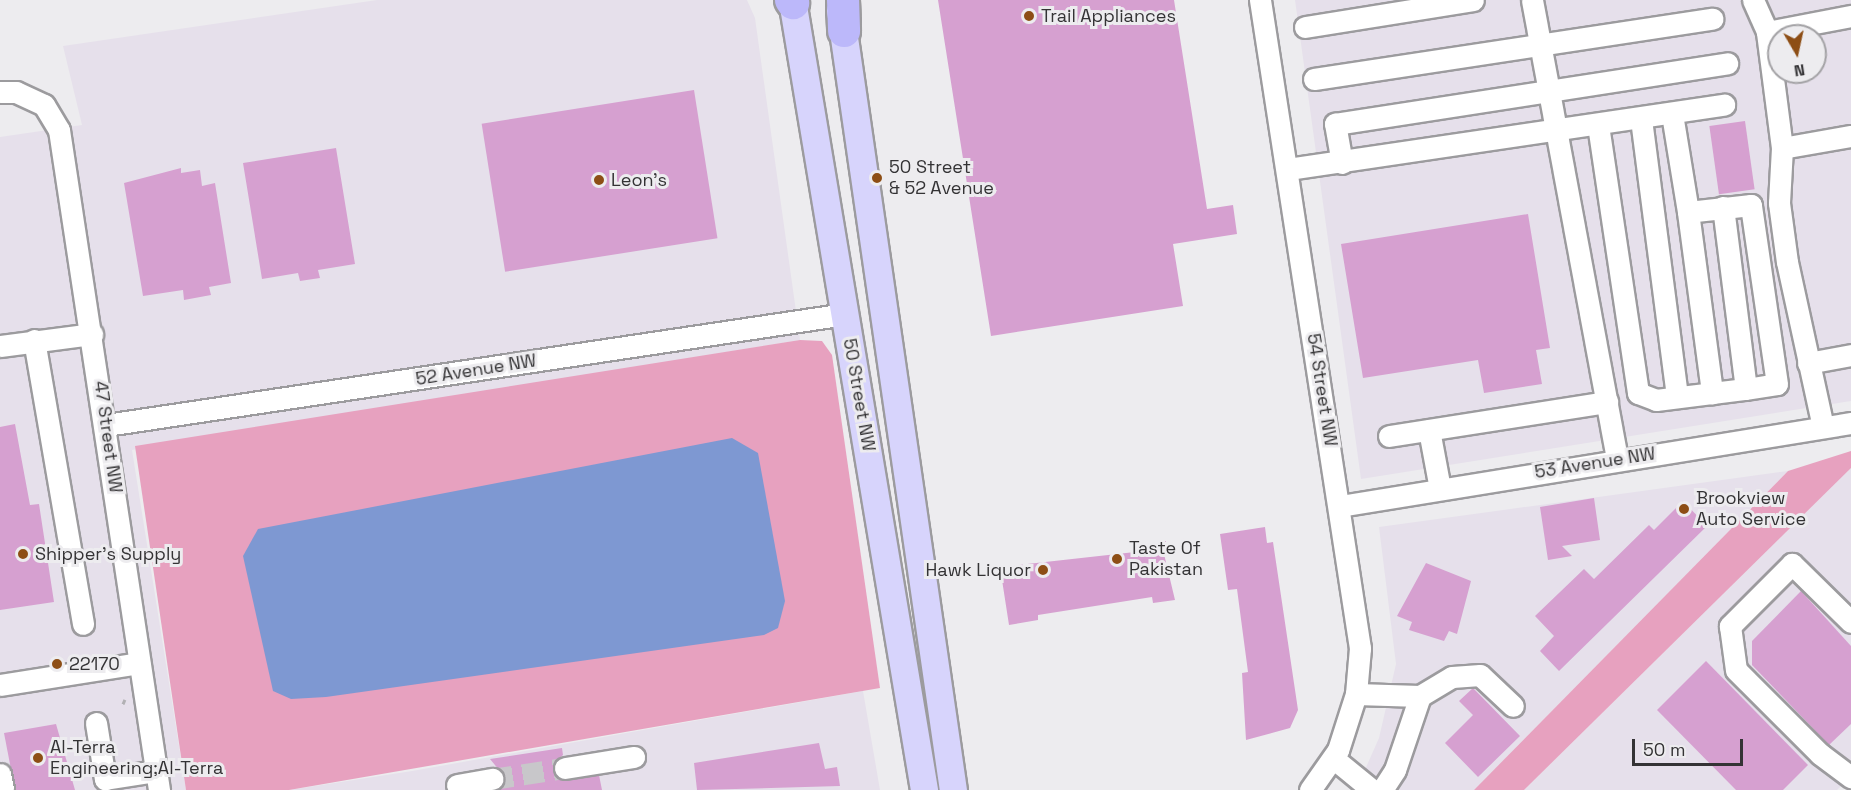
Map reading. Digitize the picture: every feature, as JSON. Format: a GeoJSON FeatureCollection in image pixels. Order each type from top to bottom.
{"type":"FeatureCollection","features":[{"type":"Feature","properties":{"kind":"highway"},"geometry":{"type":"LineString","coordinates":[[843,0],[844,31]]}},
{"type":"Feature","properties":{"kind":"main road","name":"50 Street NW"},"geometry":{"type":"LineString","coordinates":[[838,0],[919,572],[953,790]]}},
{"type":"Feature","properties":{"kind":"main road","name":"50 Street NW"},"geometry":{"type":"LineString","coordinates":[[792,1],[924,790]]}},
{"type":"Feature","properties":{"kind":"main road"},"geometry":{"type":"LineString","coordinates":[[807,84],[831,142],[859,282],[870,301],[881,307]]}},
{"type":"Feature","properties":{"kind":"main road"},"geometry":{"type":"LineString","coordinates":[[845,314],[862,323],[867,338],[891,476],[919,572]]}},
{"type":"Feature","properties":{"kind":"street","name":"54 Street NW"},"geometry":{"type":"LineString","coordinates":[[1260,0],[1288,169],[1360,648],[1356,694],[1322,774]]}},
{"type":"Feature","properties":{"kind":"street"},"geometry":{"type":"LineString","coordinates":[[1305,27],[1473,0]]}},
{"type":"Feature","properties":{"kind":"street"},"geometry":{"type":"LineString","coordinates":[[1532,0],[1559,130],[1617,460]]}},
{"type":"Feature","properties":{"kind":"street"},"geometry":{"type":"LineString","coordinates":[[1753,0],[1767,32]]}},
{"type":"Feature","properties":{"kind":"street"},"geometry":{"type":"LineString","coordinates":[[1809,24],[1851,16]]}},
{"type":"Feature","properties":{"kind":"street"},"geometry":{"type":"LineString","coordinates":[[1314,79],[1713,20]]}},
{"type":"Feature","properties":{"kind":"street"},"geometry":{"type":"LineString","coordinates":[[1342,163],[1335,124],[1727,63]]}},
{"type":"Feature","properties":{"kind":"street"},"geometry":{"type":"LineString","coordinates":[[1774,84],[1782,148],[1779,203],[1808,363],[1823,427]]}},
{"type":"Feature","properties":{"kind":"street","name":"47 Street NW"},"geometry":{"type":"LineString","coordinates":[[0,92],[30,97],[44,105],[59,130],[106,425],[158,781]]}},
{"type":"Feature","properties":{"kind":"street"},"geometry":{"type":"LineString","coordinates":[[1288,169],[1342,163],[1724,105]]}},
{"type":"Feature","properties":{"kind":"street"},"geometry":{"type":"LineString","coordinates":[[1672,114],[1688,212],[1712,393]]}},
{"type":"Feature","properties":{"kind":"street"},"geometry":{"type":"LineString","coordinates":[[1641,118],[1677,397]]}},
{"type":"Feature","properties":{"kind":"street"},"geometry":{"type":"LineString","coordinates":[[1598,125],[1638,393],[1656,400],[1777,384],[1751,205],[1688,212]]}},
{"type":"Feature","properties":{"kind":"street"},"geometry":{"type":"LineString","coordinates":[[1782,148],[1851,136]]}},
{"type":"Feature","properties":{"kind":"street"},"geometry":{"type":"LineString","coordinates":[[1723,207],[1746,389]]}},
{"type":"Feature","properties":{"kind":"street","name":"52 Avenue NW"},"geometry":{"type":"LineString","coordinates":[[106,425],[845,314]]}},
{"type":"Feature","properties":{"kind":"street"},"geometry":{"type":"LineString","coordinates":[[1592,325],[1627,320]]}},
{"type":"Feature","properties":{"kind":"street"},"geometry":{"type":"LineString","coordinates":[[0,346],[92,334]]}},
{"type":"Feature","properties":{"kind":"street"},"geometry":{"type":"LineString","coordinates":[[34,340],[83,624]]}},
{"type":"Feature","properties":{"kind":"street"},"geometry":{"type":"LineString","coordinates":[[1808,363],[1851,355]]}},
{"type":"Feature","properties":{"kind":"street"},"geometry":{"type":"LineString","coordinates":[[1389,436],[1607,402]]}},
{"type":"Feature","properties":{"kind":"street","name":"53 Avenue NW"},"geometry":{"type":"LineString","coordinates":[[1340,506],[1823,427],[1849,426]]}},
{"type":"Feature","properties":{"kind":"street"},"geometry":{"type":"LineString","coordinates":[[1429,430],[1440,489]]}},
{"type":"Feature","properties":{"kind":"street"},"geometry":{"type":"LineString","coordinates":[[1848,770],[1736,670],[1730,626],[1792,564],[1851,622]]}},
{"type":"Feature","properties":{"kind":"street"},"geometry":{"type":"LineString","coordinates":[[0,685],[139,663]]}},
{"type":"Feature","properties":{"kind":"street"},"geometry":{"type":"LineString","coordinates":[[1356,694],[1420,696],[1452,677],[1480,675],[1513,706]]}},
{"type":"Feature","properties":{"kind":"street"},"geometry":{"type":"LineString","coordinates":[[1382,790],[1395,770],[1420,696]]}},
{"type":"Feature","properties":{"kind":"street"},"geometry":{"type":"LineString","coordinates":[[96,723],[106,784],[158,781]]}},
{"type":"Feature","properties":{"kind":"street"},"geometry":{"type":"LineString","coordinates":[[565,768],[634,757]]}},
{"type":"Feature","properties":{"kind":"street"},"geometry":{"type":"LineString","coordinates":[[0,774],[3,790]]}},
{"type":"Feature","properties":{"kind":"street"},"geometry":{"type":"LineString","coordinates":[[1322,774],[1372,790]]}},
{"type":"Feature","properties":{"kind":"street"},"geometry":{"type":"LineString","coordinates":[[457,785],[492,779]]}},
{"type":"Feature","properties":{"kind":"path"},"geometry":{"type":"LineString","coordinates":[[123,704],[125,699]]}},
{"type":"Feature","properties":{"kind":"shaded area"},"geometry":{"type":"Polygon","coordinates":[[[377,0],[747,0],[755,18],[800,340],[132,450],[186,790],[0,790],[0,137],[82,125],[63,46],[377,0]]]}},
{"type":"Feature","properties":{"kind":"shaded area"},"geometry":{"type":"Polygon","coordinates":[[[1295,0],[1851,0],[1851,401],[1361,479],[1295,0]]]}},
{"type":"Feature","properties":{"kind":"shaded area"},"geometry":{"type":"Polygon","coordinates":[[[800,340],[822,341],[832,355],[880,688],[289,790],[186,790],[135,446],[800,340]]]}},
{"type":"Feature","properties":{"kind":"shaded area"},"geometry":{"type":"Polygon","coordinates":[[[1851,451],[1851,468],[1524,790],[1474,790],[1788,471],[1851,451]]]}},
{"type":"Feature","properties":{"kind":"shaded area"},"geometry":{"type":"Polygon","coordinates":[[[1851,468],[1851,777],[1837,790],[1524,790],[1851,468]]]}},
{"type":"Feature","properties":{"kind":"shaded area"},"geometry":{"type":"Polygon","coordinates":[[[1788,471],[1474,790],[1356,790],[1379,738],[1396,664],[1379,527],[1788,471]]]}},
{"type":"Feature","properties":{"kind":"shaded area"},"geometry":{"type":"Polygon","coordinates":[[[863,691],[880,790],[289,790],[412,771],[863,691]]]}},
{"type":"Feature","properties":{"kind":"water"},"geometry":{"type":"Polygon","coordinates":[[[732,438],[758,453],[785,601],[778,628],[764,635],[326,697],[291,699],[273,691],[243,556],[258,529],[732,438]]]}},
{"type":"Feature","properties":{"kind":"building"},"geometry":{"type":"Polygon","coordinates":[[[938,0],[1174,0],[1207,209],[1233,205],[1237,234],[1173,244],[1183,306],[991,336],[938,0]]]}},
{"type":"Feature","properties":{"kind":"building","name":"Leon's"},"geometry":{"type":"Polygon","coordinates":[[[694,90],[717,238],[505,272],[482,124],[694,90]]]}},
{"type":"Feature","properties":{"kind":"building"},"geometry":{"type":"Polygon","coordinates":[[[1745,121],[1755,189],[1719,194],[1709,126],[1745,121]]]}},
{"type":"Feature","properties":{"kind":"building"},"geometry":{"type":"Polygon","coordinates":[[[336,148],[355,264],[318,270],[320,278],[300,281],[298,273],[262,279],[243,163],[336,148]]]}},
{"type":"Feature","properties":{"kind":"building"},"geometry":{"type":"Polygon","coordinates":[[[181,168],[181,173],[200,170],[202,186],[215,183],[231,283],[209,287],[211,295],[184,300],[183,290],[143,296],[124,183],[181,168]]]}},
{"type":"Feature","properties":{"kind":"building"},"geometry":{"type":"Polygon","coordinates":[[[1528,214],[1550,348],[1536,350],[1542,384],[1484,393],[1478,360],[1363,378],[1341,244],[1528,214]]]}},
{"type":"Feature","properties":{"kind":"building","name":"Shipper's Supply"},"geometry":{"type":"Polygon","coordinates":[[[15,424],[30,505],[39,504],[54,602],[0,610],[0,427],[15,424]]]}},
{"type":"Feature","properties":{"kind":"building"},"geometry":{"type":"Polygon","coordinates":[[[1594,498],[1600,540],[1562,546],[1572,556],[1548,560],[1540,507],[1594,498]]]}},
{"type":"Feature","properties":{"kind":"building"},"geometry":{"type":"Polygon","coordinates":[[[1683,501],[1707,526],[1559,671],[1540,651],[1554,636],[1535,616],[1584,569],[1594,579],[1649,525],[1654,530],[1683,501]]]}},
{"type":"Feature","properties":{"kind":"building"},"geometry":{"type":"Polygon","coordinates":[[[1265,527],[1267,543],[1273,542],[1298,710],[1290,728],[1246,740],[1242,673],[1248,672],[1237,589],[1228,590],[1220,534],[1265,527]]]}},
{"type":"Feature","properties":{"kind":"building"},"geometry":{"type":"Polygon","coordinates":[[[1166,541],[1164,554],[1175,600],[1153,603],[1152,597],[1038,615],[1038,620],[1009,625],[1000,567],[1144,551],[1143,545],[1166,541]]]}},
{"type":"Feature","properties":{"kind":"building"},"geometry":{"type":"Polygon","coordinates":[[[1426,563],[1471,581],[1457,634],[1449,631],[1444,641],[1409,630],[1412,622],[1397,616],[1426,563]]]}},
{"type":"Feature","properties":{"kind":"building"},"geometry":{"type":"Polygon","coordinates":[[[1801,591],[1851,646],[1851,724],[1829,745],[1752,665],[1752,641],[1801,591]]]}},
{"type":"Feature","properties":{"kind":"building"},"geometry":{"type":"Polygon","coordinates":[[[1706,661],[1808,765],[1783,790],[1736,790],[1657,710],[1706,661]]]}},
{"type":"Feature","properties":{"kind":"building"},"geometry":{"type":"Polygon","coordinates":[[[1473,688],[1520,736],[1478,777],[1445,743],[1473,715],[1459,701],[1473,688]]]}},
{"type":"Feature","properties":{"kind":"building","name":"Al-Terra Engineering;Al-Terra"},"geometry":{"type":"Polygon","coordinates":[[[56,724],[75,790],[15,790],[4,733],[56,724]]]}},
{"type":"Feature","properties":{"kind":"building"},"geometry":{"type":"Polygon","coordinates":[[[819,743],[825,769],[837,767],[840,786],[697,790],[694,763],[819,743]]]}},
{"type":"Feature","properties":{"kind":"building"},"geometry":{"type":"Polygon","coordinates":[[[562,748],[563,755],[553,764],[556,776],[566,781],[599,775],[602,790],[498,790],[504,776],[490,759],[562,748]]]}},
{"type":"Feature","properties":{"kind":"tunnel"},"geometry":{"type":"LineString","coordinates":[[492,779],[565,768]]}},
{"type":"Feature","properties":{"kind":"place","name":"Trail Appliances"},"geometry":{"type":"Point","coordinates":[1029,16]}},
{"type":"Feature","properties":{"kind":"place","name":"50 Street & 52 Avenue"},"geometry":{"type":"Point","coordinates":[877,178]}},
{"type":"Feature","properties":{"kind":"place","name":"Leon's"},"geometry":{"type":"Point","coordinates":[599,180]}},
{"type":"Feature","properties":{"kind":"place","name":"Brookview Auto Service"},"geometry":{"type":"Point","coordinates":[1684,509]}},
{"type":"Feature","properties":{"kind":"place","name":"Shipper's Supply"},"geometry":{"type":"Point","coordinates":[23,554]}},
{"type":"Feature","properties":{"kind":"place","name":"Taste Of Pakistan"},"geometry":{"type":"Point","coordinates":[1117,559]}},
{"type":"Feature","properties":{"kind":"place","name":"Hawk Liquor"},"geometry":{"type":"Point","coordinates":[1043,570]}},
{"type":"Feature","properties":{"kind":"place","name":"22170"},"geometry":{"type":"Point","coordinates":[57,664]}},
{"type":"Feature","properties":{"kind":"place","name":"Al-Terra Engineering;Al-Terra"},"geometry":{"type":"Point","coordinates":[38,758]}}]}
